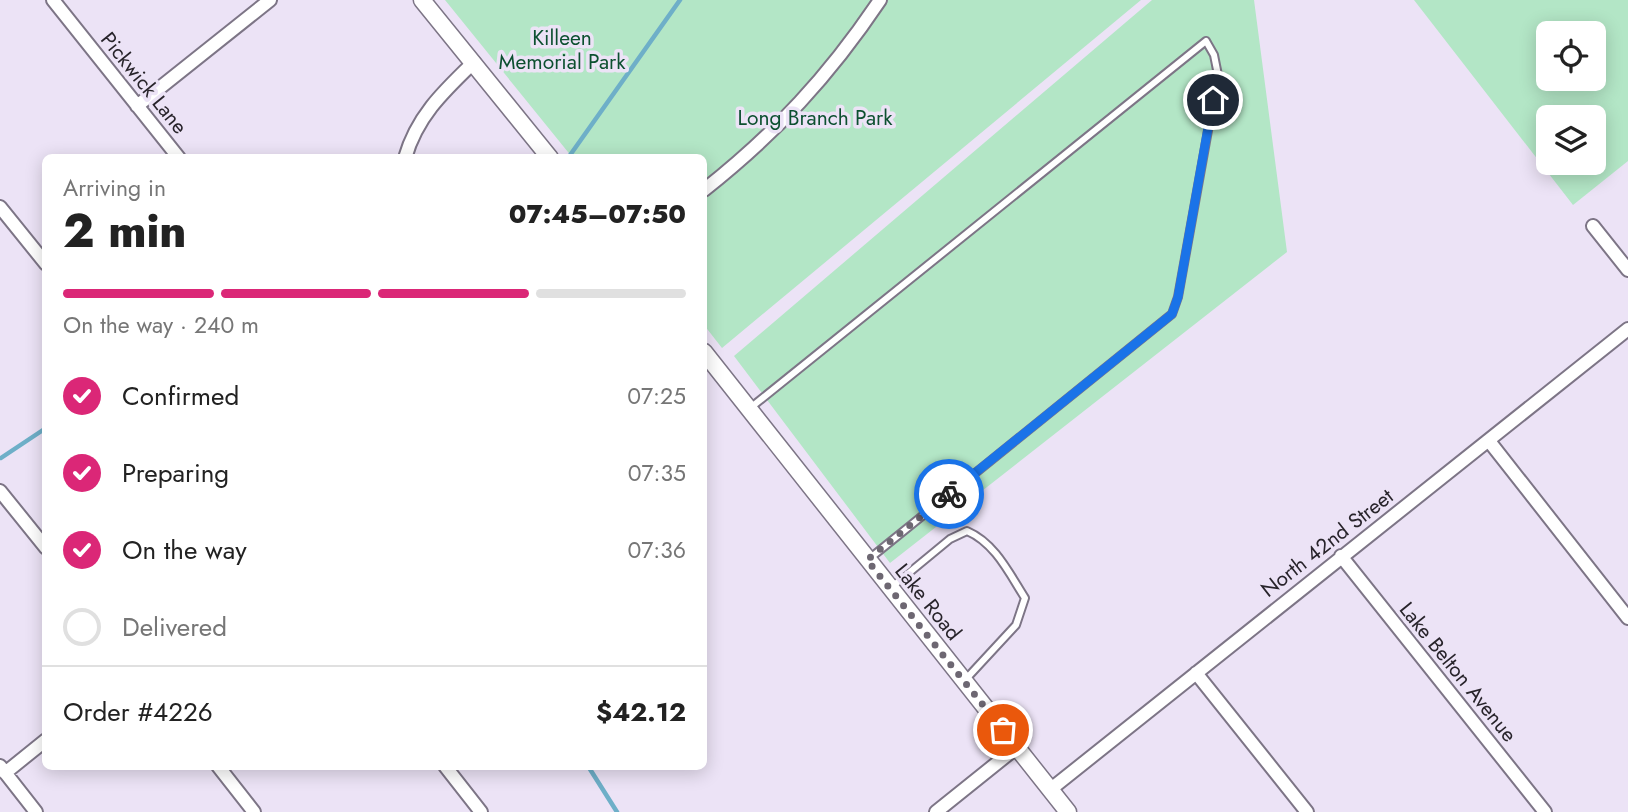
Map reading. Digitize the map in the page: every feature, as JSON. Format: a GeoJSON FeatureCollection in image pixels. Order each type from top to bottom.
{"type":"FeatureCollection","features":[{"type":"Feature","properties":{"kind":"street","name":"Pickwick Lane"},"geometry":{"type":"LineString","coordinates":[[53,0],[176,154]]}},
{"type":"Feature","properties":{"kind":"street"},"geometry":{"type":"LineString","coordinates":[[137,106],[270,0]]}},
{"type":"Feature","properties":{"kind":"street"},"geometry":{"type":"LineString","coordinates":[[422,0],[548,154]]}},
{"type":"Feature","properties":{"kind":"street"},"geometry":{"type":"LineString","coordinates":[[707,187],[754,148],[809,93],[836,62],[880,0]]}},
{"type":"Feature","properties":{"kind":"street"},"geometry":{"type":"LineString","coordinates":[[406,154],[425,113],[439,95],[474,62]]}},
{"type":"Feature","properties":{"kind":"street"},"geometry":{"type":"LineString","coordinates":[[0,207],[42,259]]}},
{"type":"Feature","properties":{"kind":"street"},"geometry":{"type":"LineString","coordinates":[[1593,226],[1628,270]]}},
{"type":"Feature","properties":{"kind":"street","name":"North 42nd Street"},"geometry":{"type":"LineString","coordinates":[[1051,789],[1628,329]]}},
{"type":"Feature","properties":{"kind":"street","name":"Lake Road"},"geometry":{"type":"LineString","coordinates":[[707,356],[1068,812]]}},
{"type":"Feature","properties":{"kind":"street"},"geometry":{"type":"LineString","coordinates":[[1489,441],[1628,618]]}},
{"type":"Feature","properties":{"kind":"street"},"geometry":{"type":"LineString","coordinates":[[0,491],[42,543]]}},
{"type":"Feature","properties":{"kind":"street","name":"Lake Belton Avenue"},"geometry":{"type":"LineString","coordinates":[[1341,556],[1545,812]]}},
{"type":"Feature","properties":{"kind":"street"},"geometry":{"type":"LineString","coordinates":[[1196,673],[1307,812]]}},
{"type":"Feature","properties":{"kind":"street"},"geometry":{"type":"LineString","coordinates":[[36,812],[2,770],[42,743]]}},
{"type":"Feature","properties":{"kind":"street"},"geometry":{"type":"LineString","coordinates":[[936,812],[1017,747]]}},
{"type":"Feature","properties":{"kind":"street"},"geometry":{"type":"LineString","coordinates":[[221,770],[254,812]]}},
{"type":"Feature","properties":{"kind":"street"},"geometry":{"type":"LineString","coordinates":[[449,770],[481,812]]}},
{"type":"Feature","properties":{"kind":"lane"},"geometry":{"type":"LineString","coordinates":[[749,409],[1206,41],[1214,55],[1218,75],[1178,297],[1172,314],[867,560]]}},
{"type":"Feature","properties":{"kind":"lane"},"geometry":{"type":"LineString","coordinates":[[891,588],[950,539],[967,531],[981,537],[1000,558],[1025,598],[1022,609],[1016,625],[964,680]]}},
{"type":"Feature","properties":{"kind":"green space","name":"Long Branch Park"},"geometry":{"type":"Polygon","coordinates":[[[445,0],[1141,0],[722,348],[707,329],[707,154],[570,154],[445,0]]]}},
{"type":"Feature","properties":{"kind":"green space"},"geometry":{"type":"Polygon","coordinates":[[[1152,0],[1254,0],[1287,252],[890,563],[734,356],[1152,0]]]}},
{"type":"Feature","properties":{"kind":"green space"},"geometry":{"type":"Polygon","coordinates":[[[1414,0],[1628,0],[1628,161],[1573,205],[1550,175],[1606,175],[1606,105],[1536,105],[1536,157],[1414,0]]]}},
{"type":"Feature","properties":{"kind":"waterway"},"geometry":{"type":"LineString","coordinates":[[571,154],[680,0]]}},
{"type":"Feature","properties":{"kind":"waterway"},"geometry":{"type":"LineString","coordinates":[[1,458],[42,431]]}},
{"type":"Feature","properties":{"kind":"waterway"},"geometry":{"type":"LineString","coordinates":[[591,770],[617,812]]}},
{"type":"Feature","properties":{"kind":"way so far"},"geometry":{"type":"LineString","coordinates":[[949,494],[867,560],[1003,730]]}},
{"type":"Feature","properties":{"kind":"route"},"geometry":{"type":"LineString","coordinates":[[949,494],[1172,314],[1178,297],[1213,100]]}},
{"type":"Feature","properties":{"kind":"park label","name":"Killeen Memorial Park"},"geometry":{"type":"Point","coordinates":[562,50]}}]}
